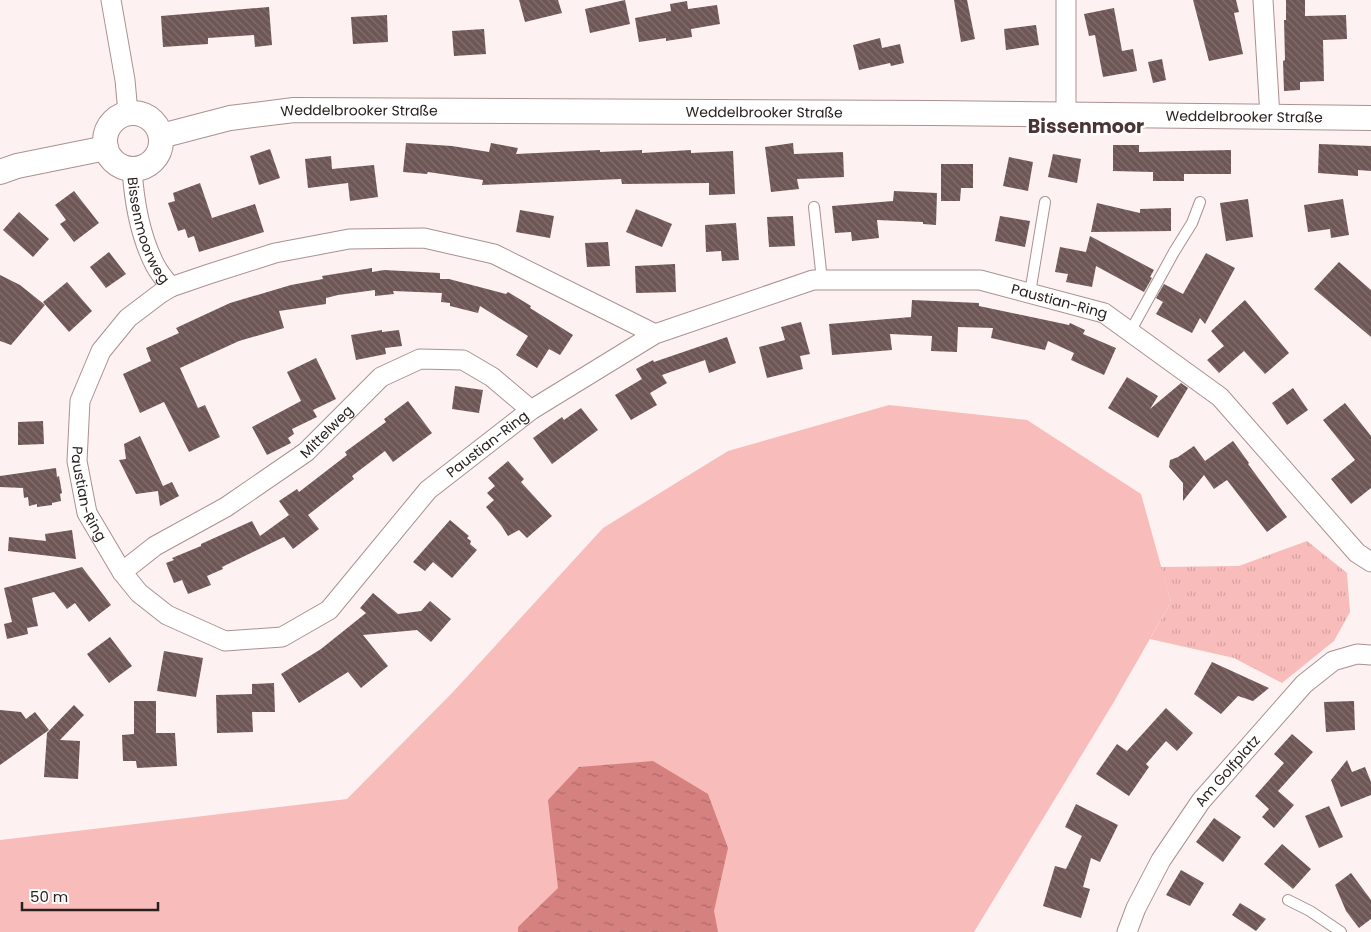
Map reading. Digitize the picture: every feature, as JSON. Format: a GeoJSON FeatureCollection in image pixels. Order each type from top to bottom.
{"type":"FeatureCollection","features":[{"type":"Feature","properties":{"kind":"street"},"geometry":{"type":"LineString","coordinates":[[111,0],[125,80],[128,113]]}},
{"type":"Feature","properties":{"kind":"street"},"geometry":{"type":"LineString","coordinates":[[1066,0],[1066,116]]}},
{"type":"Feature","properties":{"kind":"street"},"geometry":{"type":"LineString","coordinates":[[1263,0],[1270,117]]}},
{"type":"Feature","properties":{"kind":"street","name":"Weddelbrooker Straße"},"geometry":{"type":"LineString","coordinates":[[161,136],[230,118],[294,110],[934,113],[1371,118]]}},
{"type":"Feature","properties":{"kind":"street"},"geometry":{"type":"LineString","coordinates":[[128,113],[137,113],[153,121],[161,136],[161,145],[154,159],[140,168],[132,169],[115,163],[109,156],[106,148],[107,130],[112,122],[119,116],[128,113]]}},
{"type":"Feature","properties":{"kind":"street"},"geometry":{"type":"LineString","coordinates":[[0,172],[17,166],[106,148]]}},
{"type":"Feature","properties":{"kind":"street","name":"Bissenmoorweg"},"geometry":{"type":"LineString","coordinates":[[132,169],[133,187],[149,252],[156,266],[171,287]]}},
{"type":"Feature","properties":{"kind":"street","name":"Paustian-Ring"},"geometry":{"type":"LineString","coordinates":[[656,334],[494,254],[424,238],[350,239],[275,254],[171,287],[128,318],[101,351],[80,401],[76,461],[87,513],[122,572],[139,592],[167,615],[225,641],[282,637],[329,610],[428,490],[531,410],[656,334],[813,280],[980,280],[1104,313],[1220,397],[1357,553],[1371,562]]}},
{"type":"Feature","properties":{"kind":"street","name":"Mittelweg"},"geometry":{"type":"LineString","coordinates":[[122,572],[155,546],[226,508],[306,452],[381,377],[420,358],[463,360],[492,377],[531,410]]}},
{"type":"Feature","properties":{"kind":"street","name":"Am Golfplatz"},"geometry":{"type":"LineString","coordinates":[[1127,932],[1136,908],[1161,860],[1201,802],[1265,728],[1304,684],[1333,660],[1357,654],[1371,655]]}},
{"type":"Feature","properties":{"kind":"lane"},"geometry":{"type":"LineString","coordinates":[[1030,294],[1045,202]]}},
{"type":"Feature","properties":{"kind":"lane"},"geometry":{"type":"LineString","coordinates":[[1130,332],[1192,223],[1200,202]]}},
{"type":"Feature","properties":{"kind":"lane"},"geometry":{"type":"LineString","coordinates":[[814,207],[822,280]]}},
{"type":"Feature","properties":{"kind":"lane"},"geometry":{"type":"LineString","coordinates":[[1288,900],[1310,911],[1340,932]]}},
{"type":"Feature","properties":{"kind":"green space"},"geometry":{"type":"Polygon","coordinates":[[[889,405],[1027,420],[1141,494],[1171,602],[1112,705],[974,932],[0,932],[0,840],[347,799],[453,692],[603,528],[728,451],[889,405]]]}},
{"type":"Feature","properties":{"kind":"green space"},"geometry":{"type":"Polygon","coordinates":[[[1307,541],[1347,573],[1350,612],[1334,641],[1282,683],[1234,658],[1150,639],[1171,602],[1161,567],[1239,566],[1307,541]]]}},
{"type":"Feature","properties":{"kind":"water"},"geometry":{"type":"Polygon","coordinates":[[[653,761],[708,794],[728,848],[714,911],[718,932],[518,932],[518,927],[558,888],[548,800],[579,767],[653,761]]]}},
{"type":"Feature","properties":{"kind":"building"},"geometry":{"type":"Polygon","coordinates":[[[519,0],[558,0],[562,13],[525,22],[519,0]]]}},
{"type":"Feature","properties":{"kind":"building"},"geometry":{"type":"Polygon","coordinates":[[[625,0],[630,24],[590,33],[585,9],[625,0]]]}},
{"type":"Feature","properties":{"kind":"building"},"geometry":{"type":"Polygon","coordinates":[[[954,0],[967,0],[975,39],[961,42],[954,0]]]}},
{"type":"Feature","properties":{"kind":"building"},"geometry":{"type":"Polygon","coordinates":[[[1193,0],[1236,0],[1239,12],[1234,13],[1243,54],[1209,61],[1193,0]]]}},
{"type":"Feature","properties":{"kind":"building"},"geometry":{"type":"Polygon","coordinates":[[[1286,0],[1305,0],[1305,16],[1346,15],[1347,39],[1323,40],[1324,81],[1300,82],[1300,90],[1284,91],[1283,61],[1285,60],[1284,20],[1286,20],[1286,0]]]}},
{"type":"Feature","properties":{"kind":"building"},"geometry":{"type":"Polygon","coordinates":[[[687,1],[688,9],[717,5],[720,24],[691,29],[692,37],[666,41],[666,38],[639,42],[635,18],[671,11],[670,4],[687,1]]]}},
{"type":"Feature","properties":{"kind":"building"},"geometry":{"type":"Polygon","coordinates":[[[269,7],[272,45],[255,47],[254,35],[208,38],[208,44],[163,47],[161,16],[269,7]]]}},
{"type":"Feature","properties":{"kind":"building"},"geometry":{"type":"Polygon","coordinates":[[[1114,8],[1122,51],[1133,49],[1137,71],[1103,77],[1095,35],[1089,36],[1084,14],[1114,8]]]}},
{"type":"Feature","properties":{"kind":"building"},"geometry":{"type":"Polygon","coordinates":[[[387,15],[388,42],[353,44],[351,17],[387,15]]]}},
{"type":"Feature","properties":{"kind":"building"},"geometry":{"type":"Polygon","coordinates":[[[1036,25],[1039,45],[1006,50],[1004,29],[1036,25]]]}},
{"type":"Feature","properties":{"kind":"building"},"geometry":{"type":"Polygon","coordinates":[[[484,29],[486,54],[454,56],[452,31],[484,29]]]}},
{"type":"Feature","properties":{"kind":"building"},"geometry":{"type":"Polygon","coordinates":[[[880,38],[882,48],[900,44],[904,63],[891,66],[890,63],[859,70],[853,45],[880,38]]]}},
{"type":"Feature","properties":{"kind":"building"},"geometry":{"type":"Polygon","coordinates":[[[1162,59],[1166,80],[1153,83],[1148,62],[1162,59]]]}},
{"type":"Feature","properties":{"kind":"building"},"geometry":{"type":"Polygon","coordinates":[[[406,143],[452,146],[489,152],[491,143],[518,148],[516,154],[600,150],[600,152],[642,150],[642,153],[691,150],[691,153],[733,151],[735,194],[709,195],[709,183],[622,184],[621,179],[482,185],[483,180],[428,172],[427,174],[403,172],[406,143]]]}},
{"type":"Feature","properties":{"kind":"building"},"geometry":{"type":"Polygon","coordinates":[[[793,143],[794,154],[843,152],[844,177],[797,179],[799,189],[771,192],[765,147],[793,143]]]}},
{"type":"Feature","properties":{"kind":"building"},"geometry":{"type":"Polygon","coordinates":[[[1319,144],[1371,146],[1371,171],[1358,170],[1358,176],[1318,173],[1319,144]]]}},
{"type":"Feature","properties":{"kind":"building"},"geometry":{"type":"Polygon","coordinates":[[[1113,145],[1139,145],[1139,152],[1231,150],[1231,174],[1184,174],[1184,181],[1153,181],[1153,172],[1113,171],[1113,145]]]}},
{"type":"Feature","properties":{"kind":"building"},"geometry":{"type":"Polygon","coordinates":[[[270,149],[280,178],[259,185],[250,156],[270,149]]]}},
{"type":"Feature","properties":{"kind":"building"},"geometry":{"type":"Polygon","coordinates":[[[1053,154],[1081,159],[1077,183],[1048,177],[1053,154]]]}},
{"type":"Feature","properties":{"kind":"building"},"geometry":{"type":"Polygon","coordinates":[[[331,156],[332,169],[374,165],[378,197],[350,201],[348,183],[308,188],[305,159],[331,156]]]}},
{"type":"Feature","properties":{"kind":"building"},"geometry":{"type":"Polygon","coordinates":[[[1009,157],[1033,162],[1028,191],[1003,186],[1009,157]]]}},
{"type":"Feature","properties":{"kind":"building"},"geometry":{"type":"Polygon","coordinates":[[[941,164],[973,164],[973,188],[961,188],[960,201],[941,201],[941,164]]]}},
{"type":"Feature","properties":{"kind":"building"},"geometry":{"type":"Polygon","coordinates":[[[200,183],[212,218],[255,204],[264,232],[199,252],[194,236],[188,238],[185,229],[178,231],[168,203],[175,201],[173,193],[200,183]]]}},
{"type":"Feature","properties":{"kind":"building"},"geometry":{"type":"Polygon","coordinates":[[[74,191],[99,223],[74,242],[60,224],[66,220],[55,205],[74,191]]]}},
{"type":"Feature","properties":{"kind":"building"},"geometry":{"type":"Polygon","coordinates":[[[894,191],[937,193],[936,225],[923,224],[923,222],[877,220],[879,238],[852,241],[851,232],[835,233],[832,206],[893,201],[894,191]]]}},
{"type":"Feature","properties":{"kind":"building"},"geometry":{"type":"Polygon","coordinates":[[[1248,199],[1253,237],[1226,241],[1220,203],[1248,199]]]}},
{"type":"Feature","properties":{"kind":"building"},"geometry":{"type":"Polygon","coordinates":[[[1343,199],[1349,235],[1331,238],[1330,229],[1308,232],[1304,205],[1343,199]]]}},
{"type":"Feature","properties":{"kind":"building"},"geometry":{"type":"Polygon","coordinates":[[[1097,203],[1140,213],[1140,209],[1171,208],[1171,231],[1091,232],[1097,203]]]}},
{"type":"Feature","properties":{"kind":"building"},"geometry":{"type":"Polygon","coordinates":[[[636,209],[672,224],[662,247],[626,232],[636,209]]]}},
{"type":"Feature","properties":{"kind":"building"},"geometry":{"type":"Polygon","coordinates":[[[520,210],[554,216],[550,238],[516,232],[520,210]]]}},
{"type":"Feature","properties":{"kind":"building"},"geometry":{"type":"Polygon","coordinates":[[[19,212],[49,239],[33,257],[3,230],[19,212]]]}},
{"type":"Feature","properties":{"kind":"building"},"geometry":{"type":"Polygon","coordinates":[[[793,216],[795,246],[769,247],[767,217],[793,216]]]}},
{"type":"Feature","properties":{"kind":"building"},"geometry":{"type":"Polygon","coordinates":[[[1000,216],[1030,221],[1025,247],[995,241],[1000,216]]]}},
{"type":"Feature","properties":{"kind":"building"},"geometry":{"type":"Polygon","coordinates":[[[736,223],[739,260],[722,261],[721,251],[706,252],[705,225],[736,223]]]}},
{"type":"Feature","properties":{"kind":"building"},"geometry":{"type":"Polygon","coordinates":[[[1090,236],[1154,270],[1144,292],[1096,266],[1092,287],[1066,282],[1068,274],[1055,272],[1060,247],[1086,252],[1090,236]]]}},
{"type":"Feature","properties":{"kind":"building"},"geometry":{"type":"Polygon","coordinates":[[[608,242],[610,266],[587,267],[585,243],[608,242]]]}},
{"type":"Feature","properties":{"kind":"building"},"geometry":{"type":"Polygon","coordinates":[[[109,252],[126,274],[106,288],[90,267],[109,252]]]}},
{"type":"Feature","properties":{"kind":"building"},"geometry":{"type":"Polygon","coordinates":[[[1206,253],[1235,268],[1205,324],[1200,318],[1192,333],[1156,314],[1163,302],[1156,298],[1164,284],[1183,294],[1206,253]]]}},
{"type":"Feature","properties":{"kind":"building"},"geometry":{"type":"Polygon","coordinates":[[[1339,262],[1371,290],[1371,337],[1314,289],[1339,262]]]}},
{"type":"Feature","properties":{"kind":"building"},"geometry":{"type":"Polygon","coordinates":[[[675,264],[676,292],[636,293],[635,266],[675,264]]]}},
{"type":"Feature","properties":{"kind":"building"},"geometry":{"type":"Polygon","coordinates":[[[372,268],[372,272],[384,270],[440,273],[440,279],[449,279],[506,294],[508,292],[573,335],[560,355],[549,349],[537,368],[516,355],[528,336],[480,306],[478,313],[450,306],[450,303],[441,302],[442,293],[393,291],[394,294],[375,296],[375,290],[338,295],[326,298],[326,304],[279,311],[284,328],[239,341],[180,368],[198,408],[205,405],[220,437],[189,452],[164,402],[140,413],[123,374],[151,361],[146,348],[179,333],[176,328],[230,303],[291,285],[323,279],[322,276],[372,268]]]}},
{"type":"Feature","properties":{"kind":"building"},"geometry":{"type":"Polygon","coordinates":[[[0,275],[20,285],[45,305],[11,345],[0,341],[0,275]]]}},
{"type":"Feature","properties":{"kind":"building"},"geometry":{"type":"Polygon","coordinates":[[[67,282],[92,311],[69,332],[43,302],[67,282]]]}},
{"type":"Feature","properties":{"kind":"building"},"geometry":{"type":"Polygon","coordinates":[[[912,300],[979,303],[979,306],[1069,325],[1070,323],[1085,330],[1083,334],[1116,348],[1104,375],[1071,360],[1074,353],[1048,341],[1045,350],[991,338],[993,328],[958,327],[957,352],[931,351],[932,336],[890,334],[892,350],[832,355],[829,324],[911,317],[912,300]]]}},
{"type":"Feature","properties":{"kind":"building"},"geometry":{"type":"Polygon","coordinates":[[[1245,300],[1289,353],[1265,374],[1244,351],[1219,373],[1207,360],[1224,346],[1211,331],[1245,300]]]}},
{"type":"Feature","properties":{"kind":"building"},"geometry":{"type":"Polygon","coordinates":[[[801,322],[810,354],[800,356],[803,369],[767,378],[759,347],[785,340],[781,327],[801,322]]]}},
{"type":"Feature","properties":{"kind":"building"},"geometry":{"type":"Polygon","coordinates":[[[382,330],[382,332],[399,330],[402,346],[385,348],[386,354],[356,360],[351,335],[382,330]]]}},
{"type":"Feature","properties":{"kind":"building"},"geometry":{"type":"Polygon","coordinates":[[[727,337],[736,363],[709,373],[705,360],[662,375],[667,383],[650,393],[657,405],[631,420],[615,395],[642,379],[636,369],[653,360],[654,362],[727,337]]]}},
{"type":"Feature","properties":{"kind":"building"},"geometry":{"type":"Polygon","coordinates":[[[316,358],[336,399],[313,410],[317,417],[292,429],[294,434],[288,438],[291,443],[267,455],[252,427],[301,401],[287,372],[316,358]]]}},
{"type":"Feature","properties":{"kind":"building"},"geometry":{"type":"Polygon","coordinates":[[[1127,377],[1158,396],[1150,409],[1181,383],[1188,388],[1158,438],[1108,408],[1127,377]]]}},
{"type":"Feature","properties":{"kind":"building"},"geometry":{"type":"Polygon","coordinates":[[[455,386],[483,390],[479,413],[452,409],[455,386]]]}},
{"type":"Feature","properties":{"kind":"building"},"geometry":{"type":"Polygon","coordinates":[[[1293,388],[1308,410],[1287,425],[1272,403],[1293,388]]]}},
{"type":"Feature","properties":{"kind":"building"},"geometry":{"type":"Polygon","coordinates":[[[408,401],[432,433],[393,462],[385,451],[352,476],[354,479],[308,515],[319,529],[293,549],[284,537],[222,567],[223,569],[207,576],[211,585],[188,594],[182,580],[174,583],[166,563],[174,560],[172,558],[252,521],[260,536],[289,515],[279,501],[297,489],[299,492],[347,455],[345,452],[386,422],[384,419],[408,401]]]}},
{"type":"Feature","properties":{"kind":"building"},"geometry":{"type":"Polygon","coordinates":[[[1345,403],[1371,436],[1371,488],[1351,504],[1331,479],[1355,460],[1323,420],[1345,403]]]}},
{"type":"Feature","properties":{"kind":"building"},"geometry":{"type":"Polygon","coordinates":[[[581,408],[598,430],[552,464],[533,438],[562,417],[564,420],[581,408]]]}},
{"type":"Feature","properties":{"kind":"building"},"geometry":{"type":"Polygon","coordinates":[[[43,421],[44,444],[18,445],[18,422],[43,421]]]}},
{"type":"Feature","properties":{"kind":"building"},"geometry":{"type":"Polygon","coordinates":[[[140,436],[163,486],[172,482],[179,496],[160,506],[158,491],[136,494],[119,460],[126,459],[124,444],[140,436]]]}},
{"type":"Feature","properties":{"kind":"building"},"geometry":{"type":"Polygon","coordinates":[[[1233,441],[1287,517],[1267,532],[1227,480],[1214,489],[1204,475],[1183,501],[1183,483],[1169,467],[1170,460],[1194,446],[1205,461],[1233,441]]]}},
{"type":"Feature","properties":{"kind":"building"},"geometry":{"type":"Polygon","coordinates":[[[508,461],[524,479],[521,482],[552,516],[527,538],[519,530],[508,536],[486,507],[494,500],[487,493],[495,486],[488,478],[508,461]]]}},
{"type":"Feature","properties":{"kind":"building"},"geometry":{"type":"Polygon","coordinates":[[[56,468],[62,493],[60,494],[61,501],[52,503],[52,505],[37,507],[37,504],[29,506],[28,497],[24,498],[23,488],[0,487],[0,476],[56,468]]]}},
{"type":"Feature","properties":{"kind":"building"},"geometry":{"type":"Polygon","coordinates":[[[450,520],[469,536],[467,538],[471,541],[470,544],[477,550],[452,578],[433,562],[425,571],[413,562],[450,520]]]}},
{"type":"Feature","properties":{"kind":"building"},"geometry":{"type":"Polygon","coordinates":[[[72,530],[76,559],[8,551],[9,537],[46,541],[45,534],[72,530]]]}},
{"type":"Feature","properties":{"kind":"building"},"geometry":{"type":"Polygon","coordinates":[[[82,567],[111,605],[89,622],[75,603],[67,609],[54,592],[32,598],[38,626],[27,628],[28,634],[7,639],[4,624],[12,622],[4,588],[82,567]]]}},
{"type":"Feature","properties":{"kind":"building"},"geometry":{"type":"Polygon","coordinates":[[[373,593],[398,614],[421,611],[430,601],[451,619],[431,642],[417,630],[363,635],[388,666],[361,688],[348,672],[299,703],[281,674],[321,649],[366,613],[360,608],[373,593]]]}},
{"type":"Feature","properties":{"kind":"building"},"geometry":{"type":"Polygon","coordinates":[[[110,637],[132,666],[109,683],[87,654],[110,637]]]}},
{"type":"Feature","properties":{"kind":"building"},"geometry":{"type":"Polygon","coordinates":[[[164,651],[203,658],[196,697],[157,691],[164,651]]]}},
{"type":"Feature","properties":{"kind":"building"},"geometry":{"type":"Polygon","coordinates":[[[1212,662],[1269,688],[1253,701],[1238,696],[1221,714],[1194,694],[1212,662]]]}},
{"type":"Feature","properties":{"kind":"building"},"geometry":{"type":"Polygon","coordinates":[[[274,683],[275,712],[252,712],[253,732],[217,733],[216,695],[252,694],[252,684],[274,683]]]}},
{"type":"Feature","properties":{"kind":"building"},"geometry":{"type":"Polygon","coordinates":[[[134,701],[156,701],[156,733],[175,733],[177,766],[137,768],[136,761],[123,761],[122,735],[134,734],[134,701]]]}},
{"type":"Feature","properties":{"kind":"building"},"geometry":{"type":"Polygon","coordinates":[[[1354,701],[1355,730],[1326,732],[1324,702],[1354,701]]]}},
{"type":"Feature","properties":{"kind":"building"},"geometry":{"type":"Polygon","coordinates":[[[74,705],[84,715],[60,740],[80,741],[78,779],[44,777],[47,733],[74,705]]]}},
{"type":"Feature","properties":{"kind":"building"},"geometry":{"type":"Polygon","coordinates":[[[1166,708],[1193,733],[1177,751],[1166,741],[1146,764],[1149,767],[1129,796],[1096,774],[1117,744],[1127,751],[1166,708]]]}},
{"type":"Feature","properties":{"kind":"building"},"geometry":{"type":"Polygon","coordinates":[[[0,710],[21,712],[26,719],[35,712],[49,730],[0,765],[0,710]]]}},
{"type":"Feature","properties":{"kind":"building"},"geometry":{"type":"Polygon","coordinates":[[[1292,734],[1313,752],[1278,791],[1294,805],[1274,828],[1262,817],[1269,809],[1255,796],[1284,763],[1274,754],[1292,734]]]}},
{"type":"Feature","properties":{"kind":"building"},"geometry":{"type":"Polygon","coordinates":[[[1347,760],[1352,772],[1365,767],[1371,782],[1371,795],[1341,807],[1331,780],[1347,760]]]}},
{"type":"Feature","properties":{"kind":"building"},"geometry":{"type":"Polygon","coordinates":[[[1076,804],[1118,825],[1100,862],[1091,858],[1083,887],[1090,889],[1081,918],[1043,906],[1055,866],[1066,869],[1082,836],[1065,827],[1076,804]]]}},
{"type":"Feature","properties":{"kind":"building"},"geometry":{"type":"Polygon","coordinates":[[[1329,806],[1343,837],[1319,848],[1305,816],[1329,806]]]}},
{"type":"Feature","properties":{"kind":"building"},"geometry":{"type":"Polygon","coordinates":[[[1214,818],[1241,837],[1223,862],[1196,842],[1214,818]]]}},
{"type":"Feature","properties":{"kind":"building"},"geometry":{"type":"Polygon","coordinates":[[[1282,844],[1311,869],[1293,889],[1264,864],[1282,844]]]}},
{"type":"Feature","properties":{"kind":"building"},"geometry":{"type":"Polygon","coordinates":[[[1181,870],[1204,883],[1190,906],[1166,895],[1181,870]]]}},
{"type":"Feature","properties":{"kind":"building"},"geometry":{"type":"Polygon","coordinates":[[[1351,873],[1371,900],[1371,919],[1359,928],[1346,911],[1335,885],[1351,873]]]}},
{"type":"Feature","properties":{"kind":"building"},"geometry":{"type":"Polygon","coordinates":[[[1240,903],[1266,919],[1256,931],[1232,915],[1240,903]]]}},
{"type":"Feature","properties":{"kind":"district","name":"Bissenmoor"},"geometry":{"type":"Point","coordinates":[1086,126]}}]}
